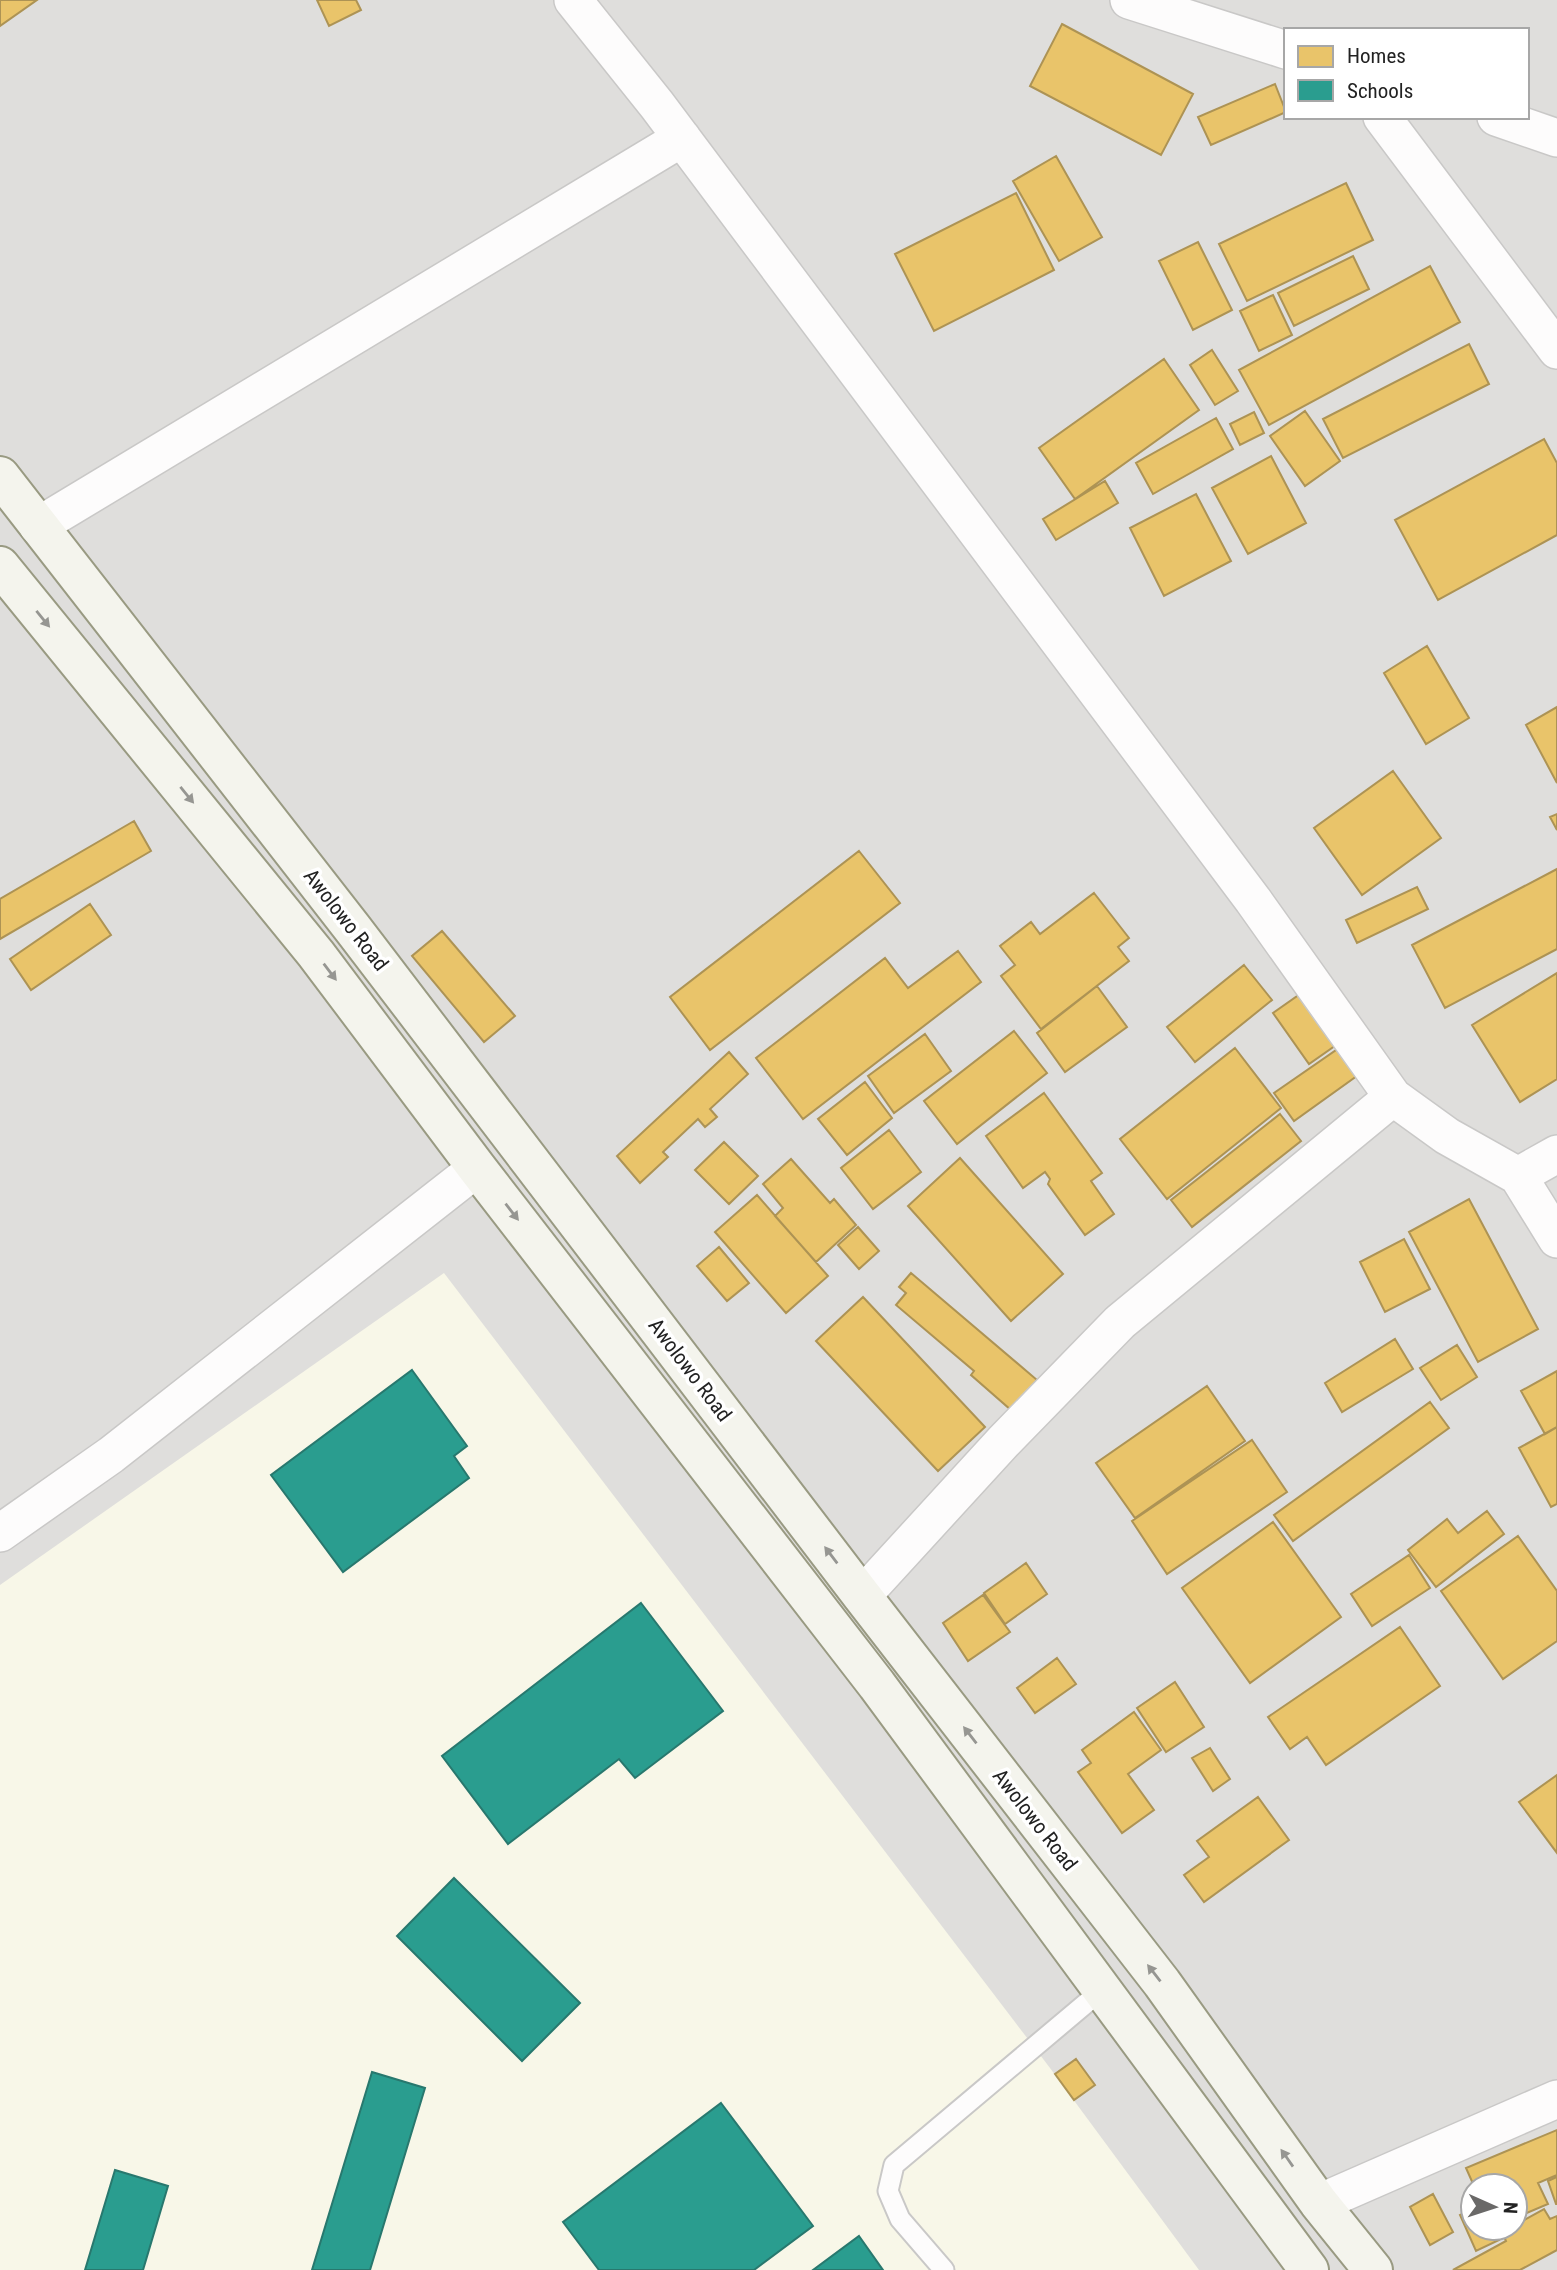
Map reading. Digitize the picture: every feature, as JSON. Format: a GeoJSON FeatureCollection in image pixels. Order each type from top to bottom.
{"type":"FeatureCollection","features":[{"type":"Feature","properties":{"kind":"main road","name":"Awolowo Road"},"geometry":{"type":"LineString","coordinates":[[0,476],[354,929],[862,1596],[1162,1983],[1319,2203],[1373,2270]]}},
{"type":"Feature","properties":{"kind":"main road","name":"Awolowo Road"},"geometry":{"type":"LineString","coordinates":[[0,566],[316,954],[477,1168],[877,1685],[1309,2270]]}},
{"type":"Feature","properties":{"kind":"main road"},"geometry":{"type":"LineString","coordinates":[[1182,2097],[1220,2064]]}},
{"type":"Feature","properties":{"kind":"street"},"geometry":{"type":"LineString","coordinates":[[1129,0],[1284,49]]}},
{"type":"Feature","properties":{"kind":"street"},"geometry":{"type":"LineString","coordinates":[[575,1],[682,138],[1253,900],[1393,1097],[1447,1136],[1518,1176],[1557,1239]]}},
{"type":"Feature","properties":{"kind":"street"},"geometry":{"type":"LineString","coordinates":[[1384,119],[1557,349]]}},
{"type":"Feature","properties":{"kind":"street"},"geometry":{"type":"LineString","coordinates":[[1502,119],[1557,138]]}},
{"type":"Feature","properties":{"kind":"street"},"geometry":{"type":"LineString","coordinates":[[38,526],[682,138]]}},
{"type":"Feature","properties":{"kind":"street"},"geometry":{"type":"LineString","coordinates":[[862,1596],[1003,1442],[1120,1322],[1393,1097]]}},
{"type":"Feature","properties":{"kind":"street"},"geometry":{"type":"LineString","coordinates":[[1518,1176],[1557,1154]]}},
{"type":"Feature","properties":{"kind":"street"},"geometry":{"type":"LineString","coordinates":[[0,1533],[111,1455],[477,1168]]}},
{"type":"Feature","properties":{"kind":"street"},"geometry":{"type":"LineString","coordinates":[[1319,2203],[1557,2098]]}},
{"type":"Feature","properties":{"kind":"lane"},"geometry":{"type":"LineString","coordinates":[[944,2270],[900,2219],[888,2190],[894,2165],[1103,1989]]}},
{"type":"Feature","properties":{"kind":"shaded area"},"geometry":{"type":"Polygon","coordinates":[[[0,0],[1557,0],[1557,2270],[0,2270],[0,0]]]}},
{"type":"Feature","properties":{"kind":"shaded area"},"geometry":{"type":"Polygon","coordinates":[[[444,1273],[1050,2068],[1199,2270],[0,2270],[0,1585],[444,1273]]]}},
{"type":"Feature","properties":{"kind":"building: Homes"},"geometry":{"type":"Polygon","coordinates":[[[0,0],[37,0],[0,26],[0,0]]]}},
{"type":"Feature","properties":{"kind":"building: Homes"},"geometry":{"type":"Polygon","coordinates":[[[317,0],[356,0],[361,10],[329,26],[317,0]]]}},
{"type":"Feature","properties":{"kind":"building: Homes"},"geometry":{"type":"Polygon","coordinates":[[[1062,24],[1193,94],[1161,155],[1030,86],[1062,24]]]}},
{"type":"Feature","properties":{"kind":"building: Homes"},"geometry":{"type":"Polygon","coordinates":[[[1275,84],[1284,107],[1284,113],[1211,145],[1198,117],[1275,84]]]}},
{"type":"Feature","properties":{"kind":"building: Homes"},"geometry":{"type":"Polygon","coordinates":[[[1056,156],[1102,237],[1059,261],[1013,181],[1056,156]]]}},
{"type":"Feature","properties":{"kind":"building: Homes"},"geometry":{"type":"Polygon","coordinates":[[[1346,183],[1373,240],[1247,301],[1219,244],[1346,183]]]}},
{"type":"Feature","properties":{"kind":"building: Homes"},"geometry":{"type":"Polygon","coordinates":[[[1016,193],[1054,270],[934,331],[895,254],[1016,193]]]}},
{"type":"Feature","properties":{"kind":"building: Homes"},"geometry":{"type":"Polygon","coordinates":[[[1198,242],[1232,310],[1193,330],[1159,261],[1198,242]]]}},
{"type":"Feature","properties":{"kind":"building: Homes"},"geometry":{"type":"Polygon","coordinates":[[[1353,256],[1369,289],[1294,326],[1278,293],[1353,256]]]}},
{"type":"Feature","properties":{"kind":"building: Homes"},"geometry":{"type":"Polygon","coordinates":[[[1430,266],[1460,322],[1269,425],[1239,370],[1430,266]]]}},
{"type":"Feature","properties":{"kind":"building: Homes"},"geometry":{"type":"Polygon","coordinates":[[[1273,295],[1292,335],[1259,351],[1240,311],[1273,295]]]}},
{"type":"Feature","properties":{"kind":"building: Homes"},"geometry":{"type":"Polygon","coordinates":[[[1469,344],[1489,384],[1343,458],[1323,419],[1469,344]]]}},
{"type":"Feature","properties":{"kind":"building: Homes"},"geometry":{"type":"Polygon","coordinates":[[[1212,350],[1238,391],[1215,405],[1190,365],[1212,350]]]}},
{"type":"Feature","properties":{"kind":"building: Homes"},"geometry":{"type":"Polygon","coordinates":[[[1164,359],[1199,410],[1075,499],[1039,448],[1164,359]]]}},
{"type":"Feature","properties":{"kind":"building: Homes"},"geometry":{"type":"Polygon","coordinates":[[[1305,411],[1340,461],[1305,486],[1270,436],[1305,411]]]}},
{"type":"Feature","properties":{"kind":"building: Homes"},"geometry":{"type":"Polygon","coordinates":[[[1254,412],[1264,433],[1240,445],[1230,424],[1254,412]]]}},
{"type":"Feature","properties":{"kind":"building: Homes"},"geometry":{"type":"Polygon","coordinates":[[[1216,418],[1233,449],[1153,494],[1136,463],[1216,418]]]}},
{"type":"Feature","properties":{"kind":"building: Homes"},"geometry":{"type":"Polygon","coordinates":[[[1544,439],[1557,463],[1557,535],[1438,600],[1395,520],[1544,439]]]}},
{"type":"Feature","properties":{"kind":"building: Homes"},"geometry":{"type":"Polygon","coordinates":[[[1271,456],[1306,523],[1248,554],[1212,488],[1271,456]]]}},
{"type":"Feature","properties":{"kind":"building: Homes"},"geometry":{"type":"Polygon","coordinates":[[[1105,481],[1118,503],[1056,540],[1043,519],[1105,481]]]}},
{"type":"Feature","properties":{"kind":"building: Homes"},"geometry":{"type":"Polygon","coordinates":[[[1196,494],[1231,561],[1164,596],[1130,528],[1196,494]]]}},
{"type":"Feature","properties":{"kind":"building: Homes"},"geometry":{"type":"Polygon","coordinates":[[[1427,646],[1469,718],[1426,744],[1384,673],[1427,646]]]}},
{"type":"Feature","properties":{"kind":"building: Homes"},"geometry":{"type":"Polygon","coordinates":[[[1557,707],[1557,783],[1526,725],[1557,707]]]}},
{"type":"Feature","properties":{"kind":"building: Homes"},"geometry":{"type":"Polygon","coordinates":[[[1393,771],[1441,838],[1362,895],[1314,828],[1393,771]]]}},
{"type":"Feature","properties":{"kind":"building: Homes"},"geometry":{"type":"Polygon","coordinates":[[[1557,814],[1557,830],[1550,817],[1557,814]]]}},
{"type":"Feature","properties":{"kind":"building: Homes"},"geometry":{"type":"Polygon","coordinates":[[[134,821],[151,851],[0,939],[0,899],[134,821]]]}},
{"type":"Feature","properties":{"kind":"building: Homes"},"geometry":{"type":"Polygon","coordinates":[[[859,851],[900,903],[710,1050],[670,997],[859,851]]]}},
{"type":"Feature","properties":{"kind":"building: Homes"},"geometry":{"type":"Polygon","coordinates":[[[1557,869],[1557,949],[1445,1008],[1412,945],[1557,869]]]}},
{"type":"Feature","properties":{"kind":"building: Homes"},"geometry":{"type":"Polygon","coordinates":[[[1417,887],[1428,909],[1357,943],[1346,920],[1417,887]]]}},
{"type":"Feature","properties":{"kind":"building: Homes"},"geometry":{"type":"Polygon","coordinates":[[[1094,893],[1129,938],[1118,947],[1129,961],[1041,1029],[1001,976],[1015,965],[1000,946],[1031,922],[1040,934],[1094,893]]]}},
{"type":"Feature","properties":{"kind":"building: Homes"},"geometry":{"type":"Polygon","coordinates":[[[90,904],[111,935],[31,990],[10,959],[90,904]]]}},
{"type":"Feature","properties":{"kind":"building: Homes"},"geometry":{"type":"Polygon","coordinates":[[[442,931],[515,1016],[484,1042],[412,956],[442,931]]]}},
{"type":"Feature","properties":{"kind":"building: Homes"},"geometry":{"type":"Polygon","coordinates":[[[958,951],[981,982],[803,1119],[756,1058],[885,958],[908,988],[958,951]]]}},
{"type":"Feature","properties":{"kind":"building: Homes"},"geometry":{"type":"Polygon","coordinates":[[[1244,965],[1272,1000],[1195,1062],[1167,1027],[1244,965]]]}},
{"type":"Feature","properties":{"kind":"building: Homes"},"geometry":{"type":"Polygon","coordinates":[[[1557,973],[1557,1079],[1520,1102],[1472,1025],[1557,973]]]}},
{"type":"Feature","properties":{"kind":"building: Homes"},"geometry":{"type":"Polygon","coordinates":[[[1097,986],[1127,1027],[1065,1072],[1037,1033],[1097,986]]]}},
{"type":"Feature","properties":{"kind":"building: Homes"},"geometry":{"type":"Polygon","coordinates":[[[1303,992],[1339,1043],[1309,1064],[1273,1013],[1303,992]]]}},
{"type":"Feature","properties":{"kind":"building: Homes"},"geometry":{"type":"Polygon","coordinates":[[[1014,1031],[1047,1073],[957,1144],[924,1101],[1014,1031]]]}},
{"type":"Feature","properties":{"kind":"building: Homes"},"geometry":{"type":"Polygon","coordinates":[[[925,1034],[951,1071],[894,1113],[868,1076],[925,1034]]]}},
{"type":"Feature","properties":{"kind":"building: Homes"},"geometry":{"type":"Polygon","coordinates":[[[1342,1046],[1361,1073],[1294,1121],[1274,1093],[1342,1046]]]}},
{"type":"Feature","properties":{"kind":"building: Homes"},"geometry":{"type":"Polygon","coordinates":[[[1235,1048],[1281,1108],[1167,1199],[1120,1139],[1235,1048]]]}},
{"type":"Feature","properties":{"kind":"building: Homes"},"geometry":{"type":"Polygon","coordinates":[[[729,1052],[748,1074],[710,1109],[717,1117],[705,1127],[698,1119],[663,1152],[668,1157],[640,1183],[617,1156],[729,1052]]]}},
{"type":"Feature","properties":{"kind":"building: Homes"},"geometry":{"type":"Polygon","coordinates":[[[865,1082],[892,1118],[847,1155],[818,1119],[865,1082]]]}},
{"type":"Feature","properties":{"kind":"building: Homes"},"geometry":{"type":"Polygon","coordinates":[[[1044,1093],[1102,1173],[1091,1181],[1114,1214],[1085,1235],[1048,1184],[1050,1179],[1045,1172],[1023,1188],[986,1136],[1044,1093]]]}},
{"type":"Feature","properties":{"kind":"building: Homes"},"geometry":{"type":"Polygon","coordinates":[[[1280,1114],[1301,1141],[1192,1227],[1171,1200],[1280,1114]]]}},
{"type":"Feature","properties":{"kind":"building: Homes"},"geometry":{"type":"Polygon","coordinates":[[[889,1130],[921,1172],[873,1209],[841,1168],[889,1130]]]}},
{"type":"Feature","properties":{"kind":"building: Homes"},"geometry":{"type":"Polygon","coordinates":[[[724,1142],[758,1176],[729,1204],[695,1170],[724,1142]]]}},
{"type":"Feature","properties":{"kind":"building: Homes"},"geometry":{"type":"Polygon","coordinates":[[[960,1158],[1063,1274],[1011,1321],[908,1206],[960,1158]]]}},
{"type":"Feature","properties":{"kind":"building: Homes"},"geometry":{"type":"Polygon","coordinates":[[[791,1159],[830,1203],[834,1199],[856,1225],[816,1262],[775,1216],[783,1208],[763,1184],[791,1159]]]}},
{"type":"Feature","properties":{"kind":"building: Homes"},"geometry":{"type":"Polygon","coordinates":[[[757,1195],[828,1276],[786,1313],[715,1232],[757,1195]]]}},
{"type":"Feature","properties":{"kind":"building: Homes"},"geometry":{"type":"Polygon","coordinates":[[[1469,1199],[1538,1329],[1478,1362],[1409,1232],[1469,1199]]]}},
{"type":"Feature","properties":{"kind":"building: Homes"},"geometry":{"type":"Polygon","coordinates":[[[858,1227],[879,1251],[859,1269],[838,1245],[858,1227]]]}},
{"type":"Feature","properties":{"kind":"building: Homes"},"geometry":{"type":"Polygon","coordinates":[[[1404,1239],[1430,1289],[1385,1312],[1360,1262],[1404,1239]]]}},
{"type":"Feature","properties":{"kind":"building: Homes"},"geometry":{"type":"Polygon","coordinates":[[[719,1247],[749,1283],[727,1301],[697,1266],[719,1247]]]}},
{"type":"Feature","properties":{"kind":"building: Homes"},"geometry":{"type":"Polygon","coordinates":[[[911,1273],[1037,1380],[1011,1410],[971,1375],[974,1371],[896,1305],[906,1293],[899,1287],[911,1273]]]}},
{"type":"Feature","properties":{"kind":"building: Homes"},"geometry":{"type":"Polygon","coordinates":[[[863,1297],[985,1427],[938,1471],[816,1341],[863,1297]]]}},
{"type":"Feature","properties":{"kind":"building: Homes"},"geometry":{"type":"Polygon","coordinates":[[[1395,1339],[1413,1369],[1342,1412],[1325,1383],[1395,1339]]]}},
{"type":"Feature","properties":{"kind":"building: Homes"},"geometry":{"type":"Polygon","coordinates":[[[1457,1345],[1477,1377],[1441,1400],[1420,1368],[1457,1345]]]}},
{"type":"Feature","properties":{"kind":"building: Homes"},"geometry":{"type":"Polygon","coordinates":[[[1557,1371],[1557,1427],[1545,1434],[1521,1391],[1557,1371]]]}},
{"type":"Feature","properties":{"kind":"building: Homes"},"geometry":{"type":"Polygon","coordinates":[[[1207,1386],[1245,1441],[1135,1518],[1096,1463],[1207,1386]]]}},
{"type":"Feature","properties":{"kind":"building: Homes"},"geometry":{"type":"Polygon","coordinates":[[[1430,1402],[1449,1428],[1293,1541],[1274,1515],[1430,1402]]]}},
{"type":"Feature","properties":{"kind":"building: Homes"},"geometry":{"type":"Polygon","coordinates":[[[1557,1427],[1557,1504],[1551,1507],[1519,1448],[1557,1427]]]}},
{"type":"Feature","properties":{"kind":"building: Homes"},"geometry":{"type":"Polygon","coordinates":[[[1252,1440],[1287,1492],[1167,1574],[1132,1521],[1252,1440]]]}},
{"type":"Feature","properties":{"kind":"building: Homes"},"geometry":{"type":"Polygon","coordinates":[[[1487,1511],[1504,1534],[1436,1587],[1408,1550],[1447,1519],[1458,1533],[1487,1511]]]}},
{"type":"Feature","properties":{"kind":"building: Homes"},"geometry":{"type":"Polygon","coordinates":[[[1273,1522],[1341,1617],[1250,1683],[1182,1588],[1273,1522]]]}},
{"type":"Feature","properties":{"kind":"building: Homes"},"geometry":{"type":"Polygon","coordinates":[[[1518,1536],[1557,1591],[1557,1641],[1503,1679],[1441,1591],[1518,1536]]]}},
{"type":"Feature","properties":{"kind":"building: Homes"},"geometry":{"type":"Polygon","coordinates":[[[1409,1555],[1430,1588],[1372,1626],[1351,1594],[1409,1555]]]}},
{"type":"Feature","properties":{"kind":"building: Homes"},"geometry":{"type":"Polygon","coordinates":[[[1026,1563],[1047,1594],[1005,1624],[984,1593],[1026,1563]]]}},
{"type":"Feature","properties":{"kind":"building: Homes"},"geometry":{"type":"Polygon","coordinates":[[[983,1595],[1010,1632],[968,1661],[943,1623],[983,1595]]]}},
{"type":"Feature","properties":{"kind":"building: Homes"},"geometry":{"type":"Polygon","coordinates":[[[1400,1627],[1440,1686],[1326,1765],[1307,1737],[1290,1749],[1268,1717],[1400,1627]]]}},
{"type":"Feature","properties":{"kind":"building: Homes"},"geometry":{"type":"Polygon","coordinates":[[[1057,1658],[1076,1684],[1035,1713],[1017,1688],[1057,1658]]]}},
{"type":"Feature","properties":{"kind":"building: Homes"},"geometry":{"type":"Polygon","coordinates":[[[1175,1682],[1204,1727],[1166,1752],[1137,1708],[1175,1682]]]}},
{"type":"Feature","properties":{"kind":"building: Homes"},"geometry":{"type":"Polygon","coordinates":[[[1134,1712],[1161,1750],[1128,1774],[1154,1810],[1122,1833],[1078,1772],[1091,1763],[1082,1750],[1134,1712]]]}},
{"type":"Feature","properties":{"kind":"building: Homes"},"geometry":{"type":"Polygon","coordinates":[[[1210,1748],[1230,1779],[1213,1791],[1192,1758],[1210,1748]]]}},
{"type":"Feature","properties":{"kind":"building: Homes"},"geometry":{"type":"Polygon","coordinates":[[[1557,1775],[1557,1853],[1519,1802],[1557,1775]]]}},
{"type":"Feature","properties":{"kind":"building: Homes"},"geometry":{"type":"Polygon","coordinates":[[[1258,1797],[1289,1840],[1204,1902],[1184,1875],[1209,1857],[1197,1841],[1258,1797]]]}},
{"type":"Feature","properties":{"kind":"building: Homes"},"geometry":{"type":"Polygon","coordinates":[[[1076,2059],[1095,2085],[1074,2100],[1055,2074],[1076,2059]]]}},
{"type":"Feature","properties":{"kind":"building: Homes"},"geometry":{"type":"Polygon","coordinates":[[[1557,2130],[1557,2175],[1538,2183],[1548,2204],[1529,2212],[1529,2172],[1468,2172],[1466,2168],[1557,2130]]]}},
{"type":"Feature","properties":{"kind":"building: Homes"},"geometry":{"type":"Polygon","coordinates":[[[1557,2177],[1557,2204],[1556,2204],[1548,2181],[1557,2177]]]}},
{"type":"Feature","properties":{"kind":"building: Homes"},"geometry":{"type":"Polygon","coordinates":[[[1433,2194],[1453,2232],[1430,2245],[1410,2207],[1433,2194]]]}},
{"type":"Feature","properties":{"kind":"building: Homes"},"geometry":{"type":"Polygon","coordinates":[[[1544,2209],[1550,2219],[1557,2216],[1557,2250],[1520,2270],[1453,2270],[1504,2242],[1529,2242],[1529,2217],[1544,2209]]]}},
{"type":"Feature","properties":{"kind":"building: Homes"},"geometry":{"type":"Polygon","coordinates":[[[1472,2242],[1495,2242],[1476,2251],[1472,2242]]]}},
{"type":"Feature","properties":{"kind":"building: Schools"},"geometry":{"type":"Polygon","coordinates":[[[412,1370],[467,1446],[454,1456],[469,1478],[343,1572],[271,1475],[412,1370]]]}},
{"type":"Feature","properties":{"kind":"building: Schools"},"geometry":{"type":"Polygon","coordinates":[[[641,1603],[723,1711],[635,1778],[619,1759],[508,1844],[442,1756],[641,1603]]]}},
{"type":"Feature","properties":{"kind":"building: Schools"},"geometry":{"type":"Polygon","coordinates":[[[454,1878],[580,2003],[522,2061],[397,1936],[454,1878]]]}},
{"type":"Feature","properties":{"kind":"building: Schools"},"geometry":{"type":"Polygon","coordinates":[[[372,2072],[425,2088],[370,2270],[312,2270],[372,2072]]]}},
{"type":"Feature","properties":{"kind":"building: Schools"},"geometry":{"type":"Polygon","coordinates":[[[721,2103],[813,2226],[754,2270],[599,2270],[563,2222],[721,2103]]]}},
{"type":"Feature","properties":{"kind":"building: Schools"},"geometry":{"type":"Polygon","coordinates":[[[115,2170],[168,2186],[143,2270],[85,2270],[115,2170]]]}},
{"type":"Feature","properties":{"kind":"building: Schools"},"geometry":{"type":"Polygon","coordinates":[[[859,2236],[883,2270],[813,2270],[859,2236]]]}}]}
